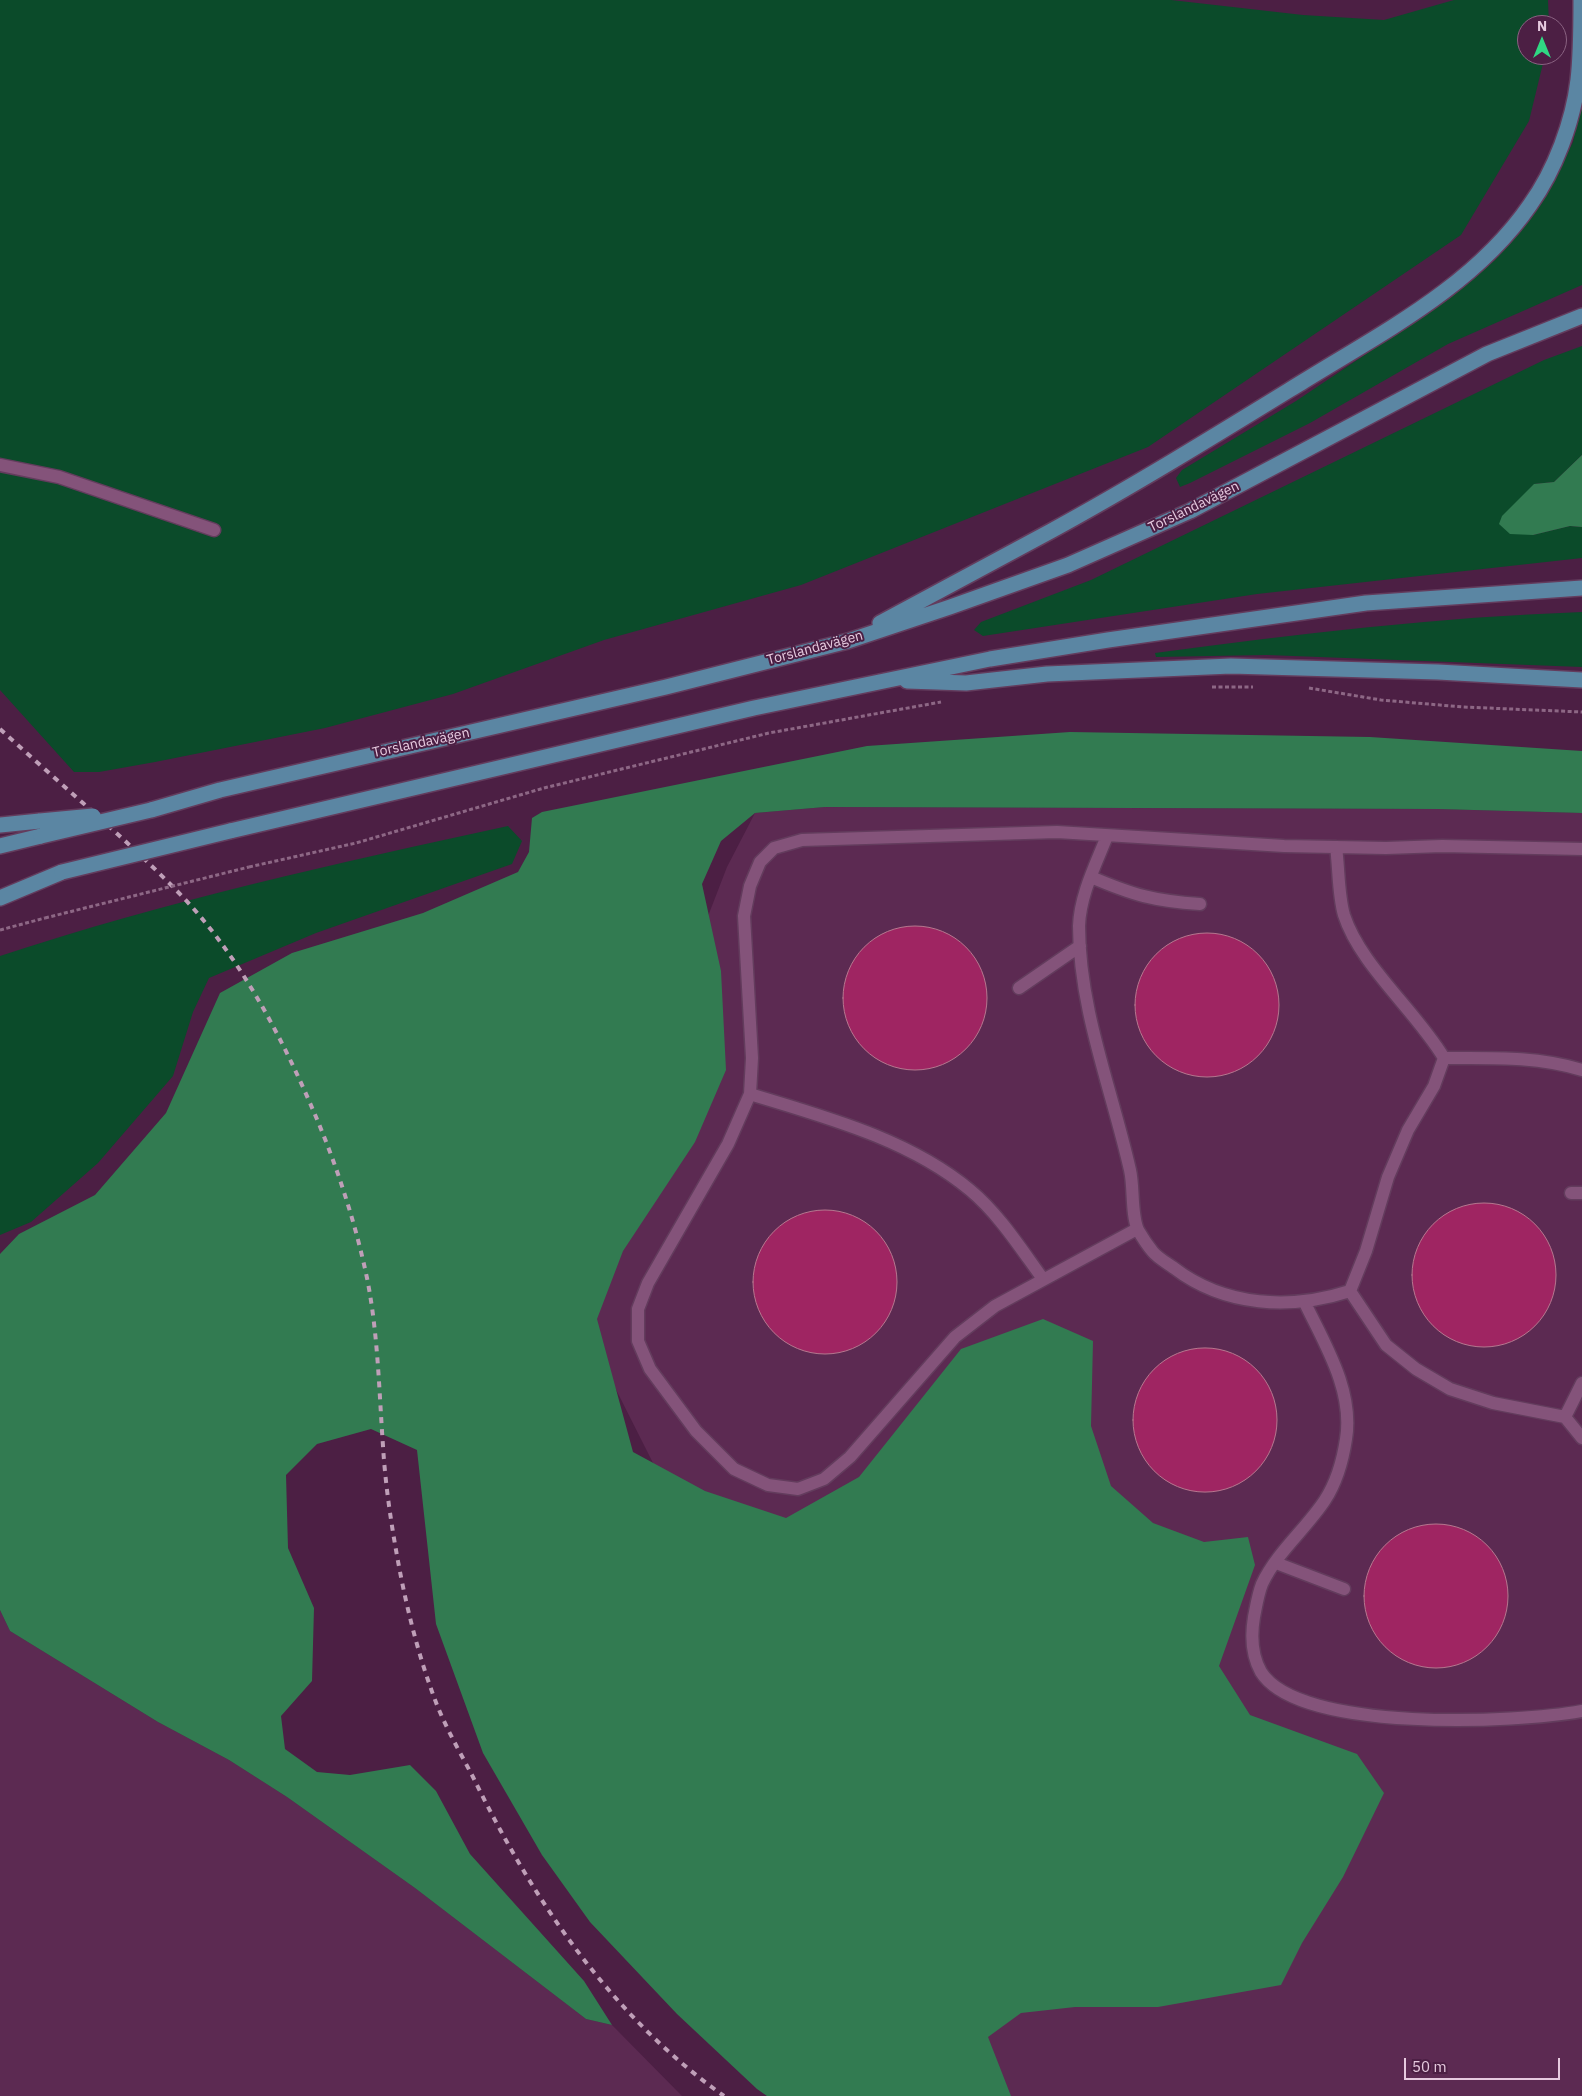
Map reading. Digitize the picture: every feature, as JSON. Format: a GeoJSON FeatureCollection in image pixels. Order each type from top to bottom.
{"type":"FeatureCollection","features":[{"type":"Feature","properties":{"kind":"main road"},"geometry":{"type":"LineString","coordinates":[[848,641],[1052,531],[1407,317],[1464,276],[1503,240],[1532,204],[1553,164],[1567,125],[1578,81],[1581,0]]}},
{"type":"Feature","properties":{"kind":"main road","name":"Torslandavägen"},"geometry":{"type":"LineString","coordinates":[[0,846],[41,829],[151,810],[220,790],[392,749],[588,706],[848,641],[1068,565],[1190,511],[1488,354],[1582,316]]}},
{"type":"Feature","properties":{"kind":"main road"},"geometry":{"type":"LineString","coordinates":[[0,887],[230,831],[879,681],[1108,640],[1366,603],[1582,588]]}},
{"type":"Feature","properties":{"kind":"main road"},"geometry":{"type":"LineString","coordinates":[[879,681],[966,683],[1047,674],[1231,666],[1438,672],[1582,680]]}},
{"type":"Feature","properties":{"kind":"main road"},"geometry":{"type":"LineString","coordinates":[[0,825],[41,829]]}},
{"type":"Feature","properties":{"kind":"main road"},"geometry":{"type":"LineString","coordinates":[[0,898],[62,872]]}},
{"type":"Feature","properties":{"kind":"lane"},"geometry":{"type":"LineString","coordinates":[[0,465],[59,477],[214,530]]}},
{"type":"Feature","properties":{"kind":"lane"},"geometry":{"type":"LineString","coordinates":[[1137,1228],[995,1306],[955,1336],[850,1457],[824,1479],[798,1489],[768,1485],[734,1469],[696,1431],[650,1369],[638,1341],[638,1309],[648,1283],[728,1144],[750,1094],[752,1058],[744,916],[750,886],[760,862],[774,848],[802,840],[1007,832],[1057,832],[1336,847],[1442,846],[1582,849]]}},
{"type":"Feature","properties":{"kind":"lane"},"geometry":{"type":"LineString","coordinates":[[1107,836],[1091,877],[1079,924],[1080,946],[1087,1004],[1131,1174],[1137,1228],[1154,1253],[1188,1278],[1222,1292],[1258,1303],[1304,1301],[1326,1298],[1350,1291]]}},
{"type":"Feature","properties":{"kind":"lane"},"geometry":{"type":"LineString","coordinates":[[1336,847],[1344,914],[1356,942],[1430,1034],[1444,1058],[1434,1086],[1408,1130],[1388,1176],[1366,1251],[1350,1291]]}},
{"type":"Feature","properties":{"kind":"lane"},"geometry":{"type":"LineString","coordinates":[[1091,877],[1129,894],[1164,902],[1200,904]]}},
{"type":"Feature","properties":{"kind":"lane"},"geometry":{"type":"LineString","coordinates":[[1019,988],[1080,946]]}},
{"type":"Feature","properties":{"kind":"lane"},"geometry":{"type":"LineString","coordinates":[[1444,1058],[1525,1058],[1565,1064],[1582,1070]]}},
{"type":"Feature","properties":{"kind":"lane"},"geometry":{"type":"LineString","coordinates":[[750,1094],[804,1110],[876,1137],[931,1162],[971,1190],[1009,1232],[1043,1278]]}},
{"type":"Feature","properties":{"kind":"lane"},"geometry":{"type":"LineString","coordinates":[[1350,1291],[1386,1344],[1425,1374],[1450,1389],[1492,1402],[1565,1417],[1582,1438]]}},
{"type":"Feature","properties":{"kind":"lane"},"geometry":{"type":"LineString","coordinates":[[1304,1301],[1340,1381],[1348,1411],[1346,1439],[1338,1471],[1326,1499],[1276,1563],[1262,1585],[1252,1631],[1254,1651],[1262,1673],[1280,1689],[1304,1701],[1342,1711],[1392,1717],[1483,1721],[1549,1717],[1582,1711]]}},
{"type":"Feature","properties":{"kind":"lane"},"geometry":{"type":"LineString","coordinates":[[1565,1417],[1582,1383]]}},
{"type":"Feature","properties":{"kind":"lane"},"geometry":{"type":"LineString","coordinates":[[1276,1563],[1344,1589]]}},
{"type":"Feature","properties":{"kind":"path"},"geometry":{"type":"LineString","coordinates":[[1210,687],[1258,686]]}},
{"type":"Feature","properties":{"kind":"path"},"geometry":{"type":"LineString","coordinates":[[1305,688],[1381,700],[1463,707],[1582,712]]}},
{"type":"Feature","properties":{"kind":"path"},"geometry":{"type":"LineString","coordinates":[[0,930],[249,867],[356,843],[544,788],[769,733],[948,701]]}},
{"type":"Feature","properties":{"kind":"shaded area"},"geometry":{"type":"Polygon","coordinates":[[[825,807],[1437,809],[1582,813],[1582,2096],[1007,2096],[717,1590],[582,1322],[683,981],[727,867],[755,813],[825,807]]]}},
{"type":"Feature","properties":{"kind":"shaded area"},"geometry":{"type":"Polygon","coordinates":[[[0,1610],[10,1631],[158,1722],[229,1760],[287,1797],[415,1888],[586,2019],[612,2025],[682,2096],[0,2096],[0,1610]]]}},
{"type":"Feature","properties":{"kind":"green space"},"geometry":{"type":"Polygon","coordinates":[[[0,0],[1171,0],[1303,15],[1384,20],[1454,0],[1548,0],[1549,15],[1517,15],[1517,65],[1543,65],[1529,121],[1461,235],[1148,447],[801,585],[604,640],[453,694],[325,728],[99,772],[74,772],[0,690],[0,0]]]}},
{"type":"Feature","properties":{"kind":"green space"},"geometry":{"type":"Polygon","coordinates":[[[1582,101],[1582,285],[1448,344],[1310,423],[1180,487],[1176,478],[1182,470],[1296,401],[1433,309],[1495,260],[1544,199],[1573,142],[1582,101]]]}},
{"type":"Feature","properties":{"kind":"green space"},"geometry":{"type":"Polygon","coordinates":[[[1582,346],[1582,455],[1554,482],[1534,484],[1533,535],[1570,526],[1582,527],[1582,558],[1257,594],[983,636],[974,630],[981,622],[1091,580],[1544,360],[1582,346]]]}},
{"type":"Feature","properties":{"kind":"green space"},"geometry":{"type":"Polygon","coordinates":[[[1582,455],[1582,527],[1570,526],[1533,535],[1510,534],[1499,524],[1502,516],[1534,484],[1554,482],[1582,455]]]}},
{"type":"Feature","properties":{"kind":"green space"},"geometry":{"type":"Polygon","coordinates":[[[1582,612],[1582,667],[1267,655],[1156,657],[1155,653],[1368,627],[1528,614],[1582,612]]]}},
{"type":"Feature","properties":{"kind":"green space"},"geometry":{"type":"Polygon","coordinates":[[[1070,732],[1370,737],[1582,751],[1582,813],[1437,809],[825,807],[755,813],[721,841],[702,884],[721,971],[726,1070],[695,1142],[623,1251],[597,1319],[633,1452],[705,1491],[786,1518],[859,1477],[961,1349],[1043,1319],[1093,1341],[1091,1426],[1111,1486],[1153,1523],[1204,1542],[1248,1537],[1255,1565],[1219,1666],[1250,1715],[1357,1754],[1384,1793],[1343,1877],[1302,1943],[1281,1985],[1158,2007],[1075,2007],[1021,2013],[988,2037],[1011,2096],[767,2096],[757,2089],[677,2014],[590,1922],[542,1855],[483,1753],[436,1624],[417,1450],[371,1429],[317,1444],[286,1475],[288,1548],[314,1608],[312,1681],[281,1716],[285,1749],[317,1772],[350,1775],[410,1765],[436,1791],[470,1854],[584,1981],[612,2025],[586,2019],[415,1888],[287,1797],[229,1760],[158,1722],[10,1631],[0,1610],[0,1254],[19,1234],[95,1195],[166,1113],[220,993],[292,953],[423,913],[518,872],[529,852],[532,818],[542,812],[867,746],[1070,732]]]}},
{"type":"Feature","properties":{"kind":"green space"},"geometry":{"type":"Polygon","coordinates":[[[508,826],[522,841],[512,864],[316,933],[209,978],[193,1012],[173,1076],[98,1163],[31,1222],[0,1235],[0,956],[62,936],[189,900],[380,854],[508,826]]]}},
{"type":"Feature","properties":{"kind":"building"},"geometry":{"type":"Polygon","coordinates":[[[915,926],[943,931],[966,947],[982,970],[987,998],[982,1026],[966,1049],[943,1065],[915,1070],[887,1065],[864,1049],[848,1026],[843,998],[848,970],[864,947],[887,931],[915,926]]]}},
{"type":"Feature","properties":{"kind":"building"},"geometry":{"type":"Polygon","coordinates":[[[1207,933],[1234,939],[1247,945],[1258,954],[1267,965],[1273,978],[1279,1005],[1273,1032],[1267,1045],[1258,1056],[1247,1065],[1234,1071],[1207,1077],[1180,1071],[1167,1065],[1156,1056],[1147,1045],[1141,1032],[1135,1005],[1141,978],[1147,965],[1156,954],[1167,945],[1180,939],[1207,933]]]}},
{"type":"Feature","properties":{"kind":"building"},"geometry":{"type":"Polygon","coordinates":[[[1484,1203],[1512,1209],[1524,1215],[1535,1224],[1544,1235],[1550,1247],[1556,1275],[1550,1303],[1544,1315],[1535,1326],[1524,1335],[1512,1341],[1484,1347],[1456,1341],[1444,1335],[1433,1326],[1424,1315],[1418,1303],[1412,1275],[1418,1247],[1424,1235],[1433,1224],[1444,1215],[1456,1209],[1484,1203]]]}},
{"type":"Feature","properties":{"kind":"building"},"geometry":{"type":"Polygon","coordinates":[[[825,1210],[839,1211],[853,1216],[865,1222],[876,1231],[885,1242],[891,1254],[896,1268],[896,1296],[891,1310],[885,1322],[876,1333],[865,1342],[853,1348],[839,1353],[825,1354],[811,1353],[797,1348],[785,1342],[774,1333],[765,1322],[759,1310],[754,1296],[753,1282],[754,1268],[759,1254],[765,1242],[774,1231],[785,1222],[797,1216],[811,1211],[825,1210]]]}},
{"type":"Feature","properties":{"kind":"building"},"geometry":{"type":"Polygon","coordinates":[[[1205,1348],[1233,1354],[1245,1360],[1256,1369],[1265,1380],[1271,1392],[1277,1420],[1271,1448],[1265,1460],[1256,1471],[1245,1480],[1233,1486],[1205,1492],[1177,1486],[1165,1480],[1154,1471],[1145,1460],[1139,1448],[1133,1420],[1139,1392],[1145,1380],[1154,1369],[1165,1360],[1177,1354],[1205,1348]]]}},
{"type":"Feature","properties":{"kind":"building"},"geometry":{"type":"Polygon","coordinates":[[[1436,1524],[1464,1530],[1476,1536],[1487,1545],[1496,1556],[1502,1568],[1508,1596],[1502,1624],[1496,1636],[1487,1647],[1476,1656],[1464,1662],[1436,1668],[1408,1662],[1396,1656],[1385,1647],[1376,1636],[1370,1624],[1364,1596],[1370,1568],[1376,1556],[1385,1545],[1396,1536],[1408,1530],[1436,1524]]]}},
{"type":"Feature","properties":{"kind":"railway"},"geometry":{"type":"LineString","coordinates":[[0,729],[113,830],[178,892],[199,915],[238,967],[271,1023],[300,1081],[329,1151],[351,1214],[362,1257],[374,1320],[385,1472],[396,1550],[418,1648],[441,1714],[496,1823],[549,1911],[579,1953],[646,2030],[683,2064],[724,2096]]}}]}
